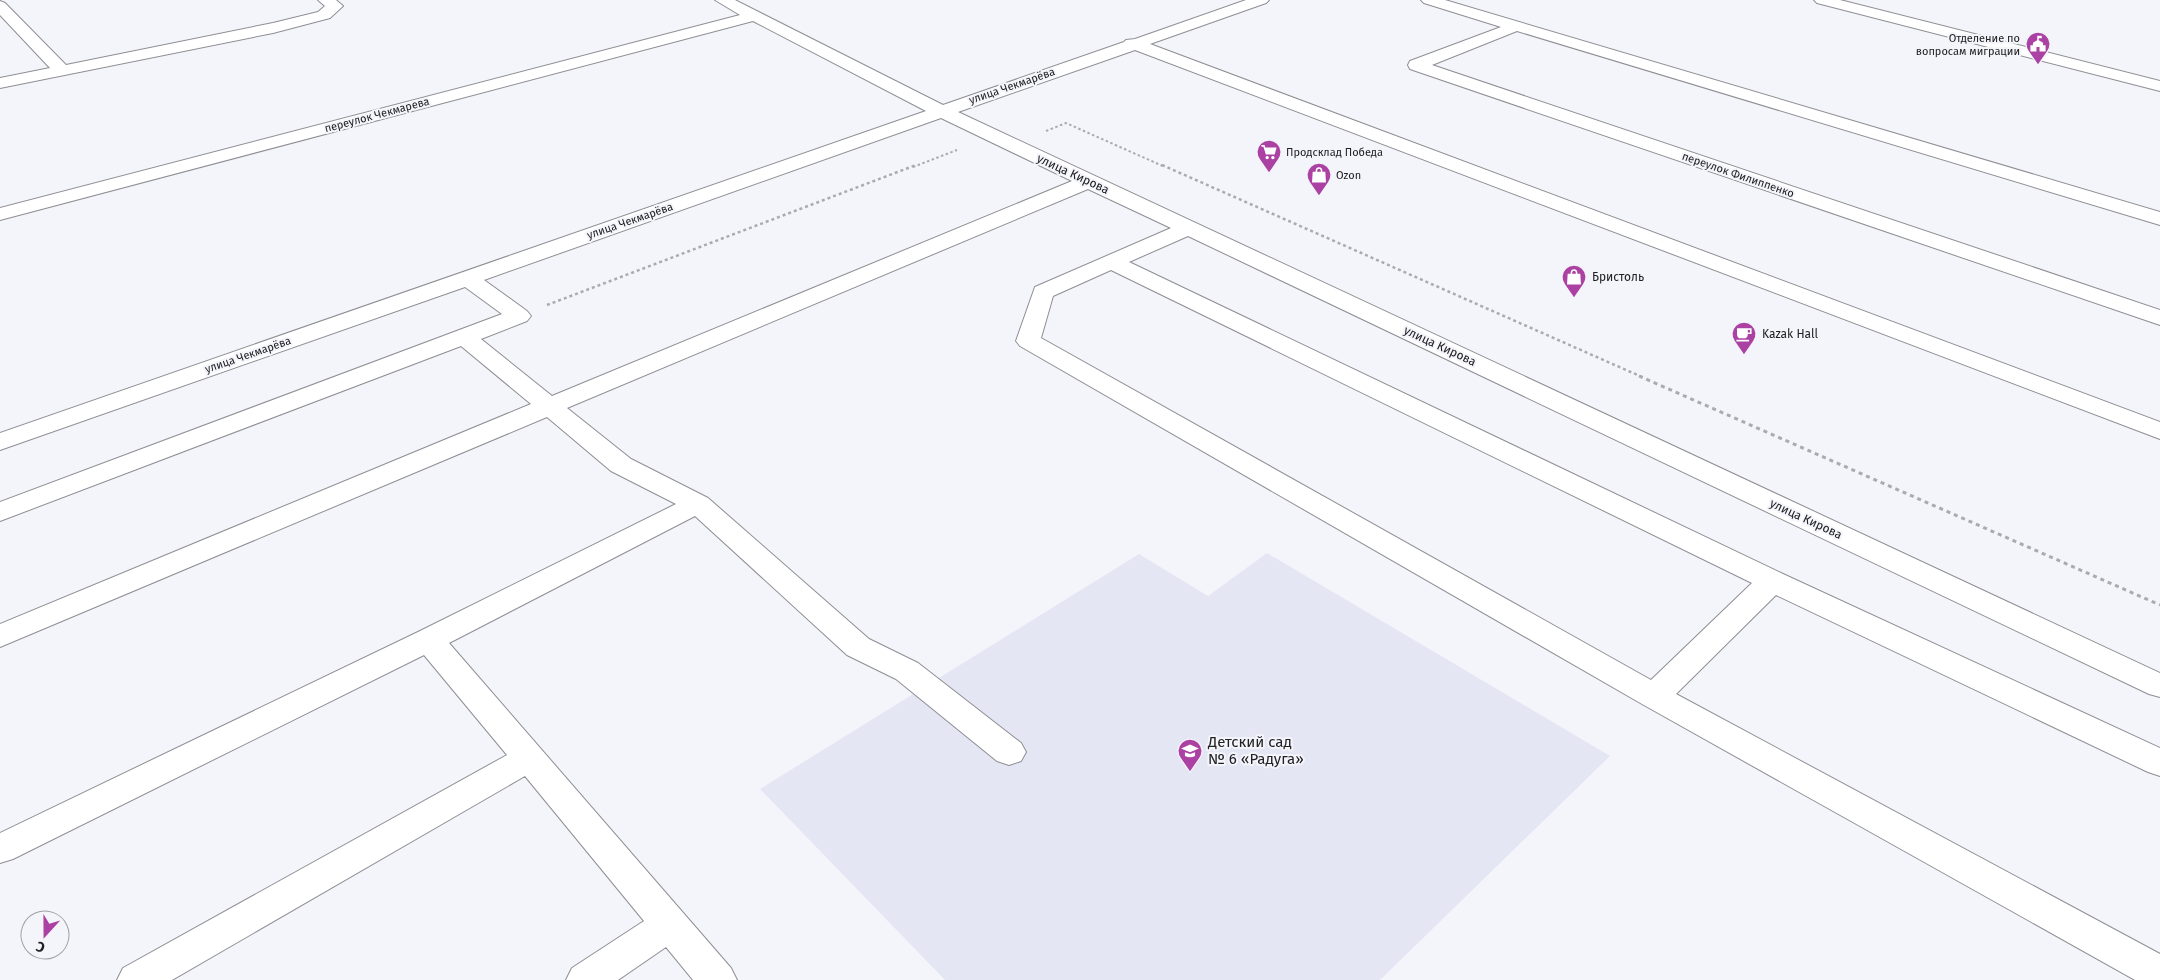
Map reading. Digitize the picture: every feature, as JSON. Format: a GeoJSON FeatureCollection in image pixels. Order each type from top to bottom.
{"type":"FeatureCollection","features":[{"type":"Feature","properties":{"kind":"street","name":"улица Кирова"},"geometry":{"type":"LineString","coordinates":[[723,0],[940,111],[2160,686]]}},
{"type":"Feature","properties":{"kind":"street","name":"улица Чекмарёва"},"geometry":{"type":"LineString","coordinates":[[0,442],[1261,0]]}},
{"type":"Feature","properties":{"kind":"street"},"geometry":{"type":"LineString","coordinates":[[1429,0],[2160,219]]}},
{"type":"Feature","properties":{"kind":"street"},"geometry":{"type":"LineString","coordinates":[[1822,0],[2160,86]]}},
{"type":"Feature","properties":{"kind":"street"},"geometry":{"type":"LineString","coordinates":[[0,84],[273,28],[324,14],[330,3]]}},
{"type":"Feature","properties":{"kind":"street"},"geometry":{"type":"LineString","coordinates":[[0,6],[62,70]]}},
{"type":"Feature","properties":{"kind":"street","name":"переулок Чекмарева"},"geometry":{"type":"LineString","coordinates":[[0,214],[755,16]]}},
{"type":"Feature","properties":{"kind":"street","name":"переулок Филиппенко"},"geometry":{"type":"LineString","coordinates":[[1514,27],[1416,65],[2160,318]]}},
{"type":"Feature","properties":{"kind":"street"},"geometry":{"type":"LineString","coordinates":[[1132,44],[2160,431]]}},
{"type":"Feature","properties":{"kind":"street"},"geometry":{"type":"LineString","coordinates":[[0,636],[1089,181]]}},
{"type":"Feature","properties":{"kind":"street"},"geometry":{"type":"LineString","coordinates":[[1189,228],[1043,292],[1028,340],[1654,696],[2160,974]]}},
{"type":"Feature","properties":{"kind":"street"},"geometry":{"type":"LineString","coordinates":[[1111,262],[1772,582],[2160,763]]}},
{"type":"Feature","properties":{"kind":"street"},"geometry":{"type":"LineString","coordinates":[[0,512],[519,316],[467,278]]}},
{"type":"Feature","properties":{"kind":"street"},"geometry":{"type":"LineString","coordinates":[[464,337],[621,465],[698,504],[858,647],[907,671],[1009,752]]}},
{"type":"Feature","properties":{"kind":"street"},"geometry":{"type":"LineString","coordinates":[[0,849],[428,640],[698,504]]}},
{"type":"Feature","properties":{"kind":"street"},"geometry":{"type":"LineString","coordinates":[[1654,696],[1772,582]]}},
{"type":"Feature","properties":{"kind":"street"},"geometry":{"type":"LineString","coordinates":[[428,640],[718,980]]}},
{"type":"Feature","properties":{"kind":"street"},"geometry":{"type":"LineString","coordinates":[[137,980],[529,758]]}},
{"type":"Feature","properties":{"kind":"street"},"geometry":{"type":"LineString","coordinates":[[586,980],[670,924]]}},
{"type":"Feature","properties":{"kind":"shaded area","name":"Детский сад № 6 «Радуга»"},"geometry":{"type":"Polygon","coordinates":[[[1267,553],[1610,756],[1380,980],[945,980],[760,789],[1139,554],[1208,596],[1267,553]]]}},
{"type":"Feature","properties":{"kind":"place","name":"Отделение по вопросам миграции"},"geometry":{"type":"Point","coordinates":[2038,65]}},
{"type":"Feature","properties":{"kind":"place","name":"Продсклад Победа"},"geometry":{"type":"Point","coordinates":[1269,173]}},
{"type":"Feature","properties":{"kind":"place","name":"Ozon"},"geometry":{"type":"Point","coordinates":[1319,196]}},
{"type":"Feature","properties":{"kind":"place","name":"Бристоль"},"geometry":{"type":"Point","coordinates":[1574,298]}},
{"type":"Feature","properties":{"kind":"place","name":"Kazak Hall"},"geometry":{"type":"Point","coordinates":[1744,355]}},
{"type":"Feature","properties":{"kind":"place","name":"Детский сад № 6 «Радуга»"},"geometry":{"type":"Point","coordinates":[1190,772]}}]}
